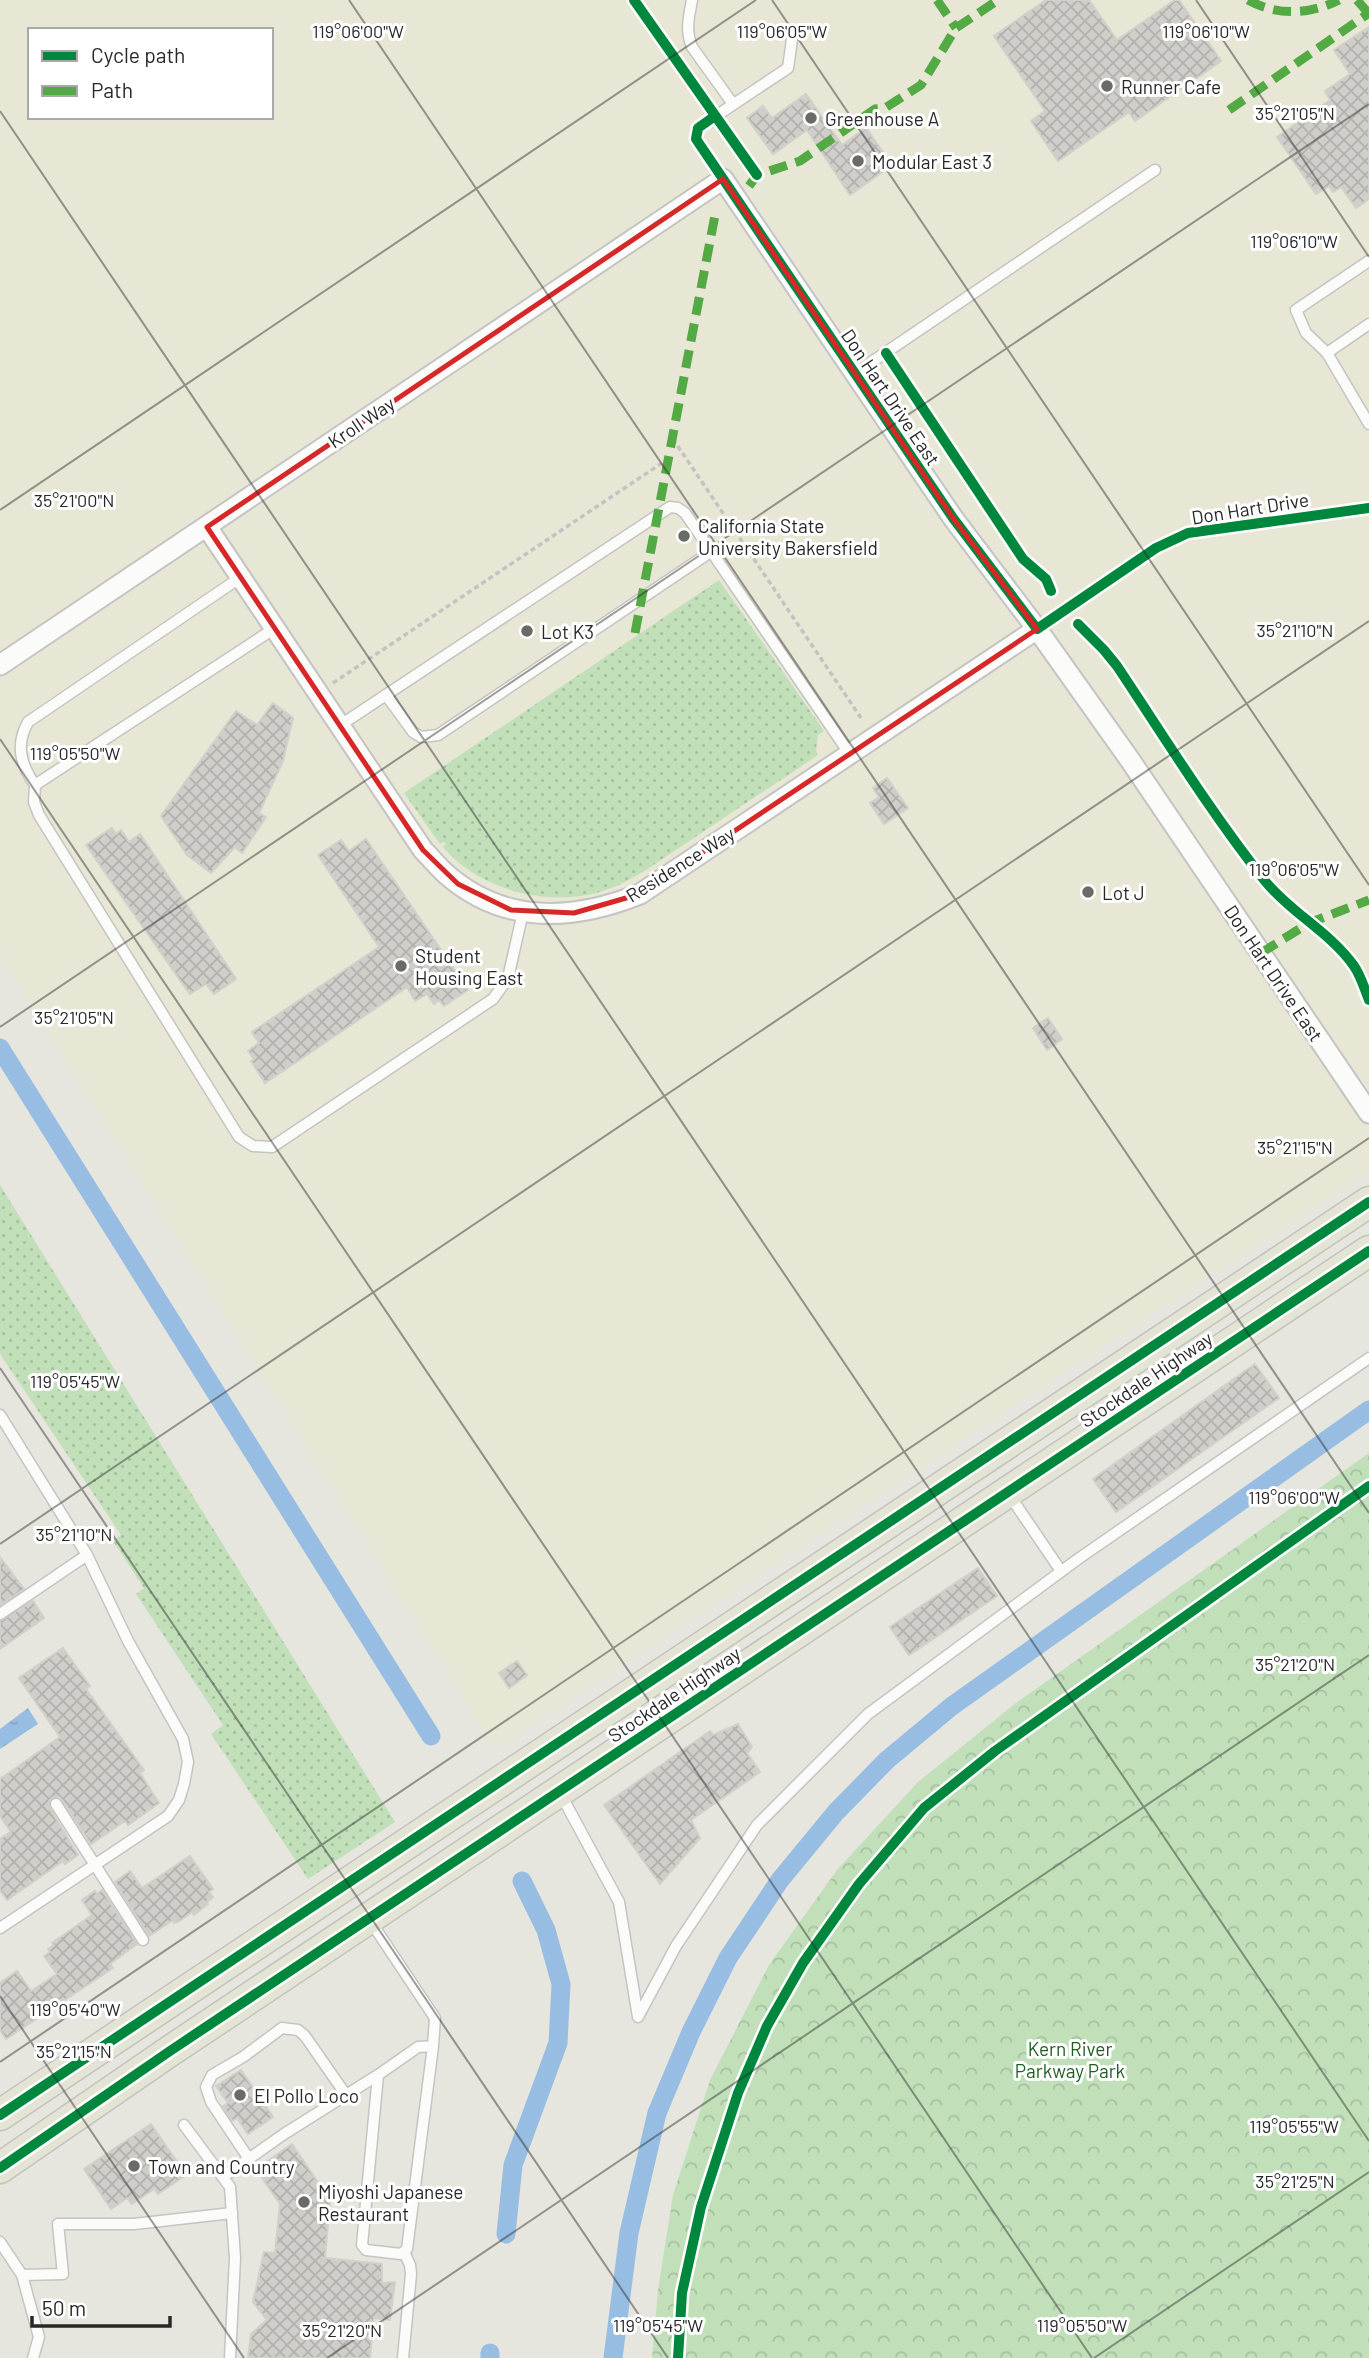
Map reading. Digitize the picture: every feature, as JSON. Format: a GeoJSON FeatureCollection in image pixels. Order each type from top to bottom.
{"type":"FeatureCollection","features":[{"type":"Feature","properties":{"kind":"main road","name":"Stockdale Highway"},"geometry":{"type":"LineString","coordinates":[[0,2115],[1369,1202]]}},
{"type":"Feature","properties":{"kind":"main road","name":"Stockdale Highway"},"geometry":{"type":"LineString","coordinates":[[0,2168],[1369,1251]]}},
{"type":"Feature","properties":{"kind":"main road"},"geometry":{"type":"LineString","coordinates":[[559,1792],[558,1776],[570,1760],[682,1683],[701,1665],[717,1637]]}},
{"type":"Feature","properties":{"kind":"street","name":"Don Hart Drive East"},"geometry":{"type":"LineString","coordinates":[[723,179],[953,518],[1037,629],[1130,760],[1369,1113]]}},
{"type":"Feature","properties":{"kind":"street","name":"Kroll Way"},"geometry":{"type":"LineString","coordinates":[[0,665],[723,179]]}},
{"type":"Feature","properties":{"kind":"street","name":"Residence Way"},"geometry":{"type":"LineString","coordinates":[[206,527],[424,850],[445,874],[493,903],[523,912],[574,913],[595,910],[640,894],[1037,629]]}},
{"type":"Feature","properties":{"kind":"lane"},"geometry":{"type":"LineString","coordinates":[[692,0],[687,27],[692,47],[733,104]]}},
{"type":"Feature","properties":{"kind":"lane"},"geometry":{"type":"LineString","coordinates":[[723,179],[696,139],[695,133],[698,128],[788,68],[793,32]]}},
{"type":"Feature","properties":{"kind":"lane"},"geometry":{"type":"LineString","coordinates":[[854,374],[1154,170]]}},
{"type":"Feature","properties":{"kind":"lane"},"geometry":{"type":"LineString","coordinates":[[1369,261],[1296,310],[1306,333],[1327,353],[1369,424]]}},
{"type":"Feature","properties":{"kind":"lane"},"geometry":{"type":"LineString","coordinates":[[1327,353],[1369,324]]}},
{"type":"Feature","properties":{"kind":"lane"},"geometry":{"type":"LineString","coordinates":[[339,726],[670,508],[678,508],[685,513],[712,551],[849,753]]}},
{"type":"Feature","properties":{"kind":"lane","name":"Don Hart Drive"},"geometry":{"type":"LineString","coordinates":[[1037,629],[1156,548],[1188,533],[1369,508]]}},
{"type":"Feature","properties":{"kind":"lane"},"geometry":{"type":"LineString","coordinates":[[386,695],[413,732],[421,737],[438,735],[712,551]]}},
{"type":"Feature","properties":{"kind":"lane"},"geometry":{"type":"LineString","coordinates":[[242,577],[28,722],[22,732],[21,755],[23,768],[35,785],[34,802],[46,826],[239,1138],[253,1146],[272,1147],[493,999],[508,978],[523,912]]}},
{"type":"Feature","properties":{"kind":"lane"},"geometry":{"type":"LineString","coordinates":[[35,785],[275,628]]}},
{"type":"Feature","properties":{"kind":"lane"},"geometry":{"type":"LineString","coordinates":[[559,1792],[619,1902],[638,2017],[676,1946],[757,1825],[868,1714],[1061,1572],[1369,1358]]}},
{"type":"Feature","properties":{"kind":"lane"},"geometry":{"type":"LineString","coordinates":[[0,1415],[88,1555],[128,1642],[183,1739],[188,1762],[179,1800],[168,1816],[0,1928]]}},
{"type":"Feature","properties":{"kind":"lane"},"geometry":{"type":"LineString","coordinates":[[1007,1492],[1061,1572]]}},
{"type":"Feature","properties":{"kind":"lane"},"geometry":{"type":"LineString","coordinates":[[0,1614],[88,1555]]}},
{"type":"Feature","properties":{"kind":"lane"},"geometry":{"type":"LineString","coordinates":[[56,1804],[143,1940]]}},
{"type":"Feature","properties":{"kind":"lane"},"geometry":{"type":"LineString","coordinates":[[369,1919],[435,2018],[407,2249],[401,2254],[366,2250],[362,2245],[378,2075]]}},
{"type":"Feature","properties":{"kind":"lane"},"geometry":{"type":"LineString","coordinates":[[249,2159],[211,2102],[206,2087],[212,2075],[243,2057],[282,2028],[298,2030],[305,2036],[346,2095]]}},
{"type":"Feature","properties":{"kind":"lane"},"geometry":{"type":"LineString","coordinates":[[223,2177],[418,2047],[433,2046]]}},
{"type":"Feature","properties":{"kind":"lane"},"geometry":{"type":"LineString","coordinates":[[184,2125],[230,2187],[235,2258],[230,2358]]}},
{"type":"Feature","properties":{"kind":"lane"},"geometry":{"type":"LineString","coordinates":[[22,2275],[63,2274],[58,2224],[134,2224],[232,2213]]}},
{"type":"Feature","properties":{"kind":"lane"},"geometry":{"type":"LineString","coordinates":[[0,2242],[22,2275],[38,2337],[33,2358]]}},
{"type":"Feature","properties":{"kind":"lane"},"geometry":{"type":"LineString","coordinates":[[403,2358],[411,2274],[404,2252]]}},
{"type":"Feature","properties":{"kind":"path"},"geometry":{"type":"LineString","coordinates":[[673,439],[861,718]]}},
{"type":"Feature","properties":{"kind":"path"},"geometry":{"type":"LineString","coordinates":[[333,683],[668,459]]}},
{"type":"Feature","properties":{"kind":"highlighted area"},"geometry":{"type":"Polygon","coordinates":[[[723,179],[953,518],[1037,629],[640,894],[574,913],[511,910],[458,884],[423,850],[207,527],[723,179]]]}},
{"type":"Feature","properties":{"kind":"shaded area","name":"California State University Bakersfield"},"geometry":{"type":"Polygon","coordinates":[[[0,0],[1369,0],[1369,1170],[495,1749],[0,955],[0,0]]]}},
{"type":"Feature","properties":{"kind":"green space"},"geometry":{"type":"Polygon","coordinates":[[[719,580],[824,731],[818,735],[818,755],[646,870],[603,891],[568,897],[528,894],[490,882],[457,861],[443,847],[446,844],[444,842],[440,844],[404,793],[719,580]]]}},
{"type":"Feature","properties":{"kind":"green space"},"geometry":{"type":"Polygon","coordinates":[[[0,1185],[395,1822],[308,1879],[211,1734],[223,1725],[136,1594],[144,1588],[113,1541],[121,1535],[0,1354],[0,1185]]]}},
{"type":"Feature","properties":{"kind":"green space","name":"Kern River Parkway Park"},"geometry":{"type":"Polygon","coordinates":[[[1369,1453],[1369,2358],[652,2358],[658,2290],[673,2195],[710,2080],[769,1965],[837,1870],[918,1782],[1016,1703],[1369,1453]]]}},
{"type":"Feature","properties":{"kind":"water"},"geometry":{"type":"Polygon","coordinates":[[[28,1708],[38,1724],[0,1749],[0,1729],[28,1708]]]}},
{"type":"Feature","properties":{"kind":"building","name":"Runner Cafe"},"geometry":{"type":"Polygon","coordinates":[[[1046,0],[1089,0],[1117,40],[1175,0],[1179,0],[1221,61],[1135,121],[1129,112],[1058,161],[1031,121],[1045,111],[994,36],[1046,0]]]}},
{"type":"Feature","properties":{"kind":"building"},"geometry":{"type":"Polygon","coordinates":[[[1369,27],[1369,199],[1356,208],[1341,187],[1333,192],[1329,186],[1316,194],[1277,137],[1330,100],[1325,91],[1350,74],[1334,50],[1369,27]]]}},
{"type":"Feature","properties":{"kind":"building"},"geometry":{"type":"Polygon","coordinates":[[[806,94],[842,145],[866,128],[892,165],[850,195],[807,130],[773,154],[747,118],[763,106],[772,118],[806,94]]]}},
{"type":"Feature","properties":{"kind":"building"},"geometry":{"type":"Polygon","coordinates":[[[273,703],[293,718],[283,761],[259,813],[266,817],[242,853],[235,847],[211,873],[187,855],[161,816],[236,711],[257,725],[273,703]]]}},
{"type":"Feature","properties":{"kind":"building"},"geometry":{"type":"Polygon","coordinates":[[[887,778],[908,808],[884,824],[870,803],[879,797],[873,788],[887,778]]]}},
{"type":"Feature","properties":{"kind":"building"},"geometry":{"type":"Polygon","coordinates":[[[112,828],[116,834],[121,830],[129,842],[140,834],[236,979],[214,994],[206,984],[190,994],[86,845],[112,828]]]}},
{"type":"Feature","properties":{"kind":"building","name":"Student Housing East"},"geometry":{"type":"Polygon","coordinates":[[[366,839],[468,990],[444,1006],[439,1000],[434,1004],[427,994],[415,1001],[407,987],[265,1083],[248,1051],[259,1043],[252,1032],[379,947],[318,855],[341,840],[349,851],[366,839]]]}},
{"type":"Feature","properties":{"kind":"building"},"geometry":{"type":"Polygon","coordinates":[[[1048,1018],[1062,1039],[1047,1050],[1033,1028],[1048,1018]]]}},
{"type":"Feature","properties":{"kind":"building"},"geometry":{"type":"Polygon","coordinates":[[[1255,1364],[1279,1398],[1116,1512],[1093,1479],[1255,1364]]]}},
{"type":"Feature","properties":{"kind":"building"},"geometry":{"type":"Polygon","coordinates":[[[0,1557],[24,1589],[0,1605],[0,1557]]]}},
{"type":"Feature","properties":{"kind":"building"},"geometry":{"type":"Polygon","coordinates":[[[978,1568],[997,1596],[909,1655],[890,1627],[978,1568]]]}},
{"type":"Feature","properties":{"kind":"building"},"geometry":{"type":"Polygon","coordinates":[[[33,1601],[44,1618],[0,1649],[0,1621],[33,1601]]]}},
{"type":"Feature","properties":{"kind":"building"},"geometry":{"type":"Polygon","coordinates":[[[63,1648],[90,1686],[86,1689],[144,1770],[140,1773],[159,1803],[128,1825],[125,1821],[91,1844],[62,1800],[53,1797],[49,1801],[49,1807],[78,1855],[65,1864],[63,1861],[7,1900],[0,1890],[0,1839],[11,1832],[0,1816],[0,1779],[60,1737],[19,1678],[63,1648]]]}},
{"type":"Feature","properties":{"kind":"building"},"geometry":{"type":"Polygon","coordinates":[[[517,1661],[527,1675],[509,1688],[499,1673],[517,1661]]]}},
{"type":"Feature","properties":{"kind":"building"},"geometry":{"type":"Polygon","coordinates":[[[738,1724],[752,1747],[747,1753],[760,1772],[691,1820],[700,1838],[660,1884],[604,1805],[710,1731],[713,1735],[738,1724]]]}},
{"type":"Feature","properties":{"kind":"building"},"geometry":{"type":"Polygon","coordinates":[[[190,1856],[213,1889],[209,1892],[213,1897],[194,1915],[192,1912],[178,1922],[174,1923],[173,1920],[149,1936],[115,1882],[130,1871],[142,1888],[190,1856]]]}},
{"type":"Feature","properties":{"kind":"building"},"geometry":{"type":"Polygon","coordinates":[[[102,1890],[137,1944],[110,1964],[113,1968],[6,2039],[0,2030],[0,1983],[17,1971],[31,1991],[57,1974],[44,1956],[50,1952],[48,1949],[54,1945],[52,1943],[92,1915],[82,1900],[95,1891],[97,1894],[102,1890]]]}},
{"type":"Feature","properties":{"kind":"building","name":"El Pollo Loco"},"geometry":{"type":"Polygon","coordinates":[[[241,2070],[273,2117],[248,2134],[237,2118],[232,2121],[223,2106],[228,2103],[216,2086],[241,2070]]]}},
{"type":"Feature","properties":{"kind":"building","name":"Town and Country"},"geometry":{"type":"Polygon","coordinates":[[[151,2124],[186,2175],[158,2194],[154,2189],[132,2204],[127,2198],[111,2209],[84,2169],[151,2124]]]}},
{"type":"Feature","properties":{"kind":"building"},"geometry":{"type":"Polygon","coordinates":[[[292,2144],[330,2200],[325,2258],[382,2264],[382,2283],[395,2282],[390,2320],[374,2318],[370,2358],[248,2358],[251,2334],[267,2320],[253,2302],[264,2252],[275,2253],[280,2204],[256,2169],[292,2144]]]}},
{"type":"Feature","properties":{"kind":"waterway"},"geometry":{"type":"LineString","coordinates":[[0,1048],[431,1736]]}},
{"type":"Feature","properties":{"kind":"waterway"},"geometry":{"type":"LineString","coordinates":[[613,2358],[629,2233],[657,2113],[691,2032],[728,1958],[780,1880],[836,1812],[887,1760],[952,1706],[1369,1410]]}},
{"type":"Feature","properties":{"kind":"waterway"},"geometry":{"type":"LineString","coordinates":[[506,2234],[513,2165],[558,2043],[561,1984],[546,1930],[522,1881]]}},
{"type":"Feature","properties":{"kind":"waterway"},"geometry":{"type":"LineString","coordinates":[[490,2353],[490,2358]]}},
{"type":"Feature","properties":{"kind":"marked path"},"geometry":{"type":"LineString","coordinates":[[937,0],[956,28]]}},
{"type":"Feature","properties":{"kind":"marked path"},"geometry":{"type":"LineString","coordinates":[[749,186],[757,175],[800,161],[875,109],[885,108],[921,85],[956,28],[998,0]]}},
{"type":"Feature","properties":{"kind":"marked path"},"geometry":{"type":"LineString","coordinates":[[1248,0],[1270,9],[1293,12],[1316,9],[1339,0]]}},
{"type":"Feature","properties":{"kind":"marked path"},"geometry":{"type":"LineString","coordinates":[[1357,0],[1369,14]]}},
{"type":"Feature","properties":{"kind":"marked path"},"geometry":{"type":"LineString","coordinates":[[1229,110],[1369,13]]}},
{"type":"Feature","properties":{"kind":"marked path"},"geometry":{"type":"LineString","coordinates":[[635,633],[716,210]]}},
{"type":"Feature","properties":{"kind":"marked path"},"geometry":{"type":"LineString","coordinates":[[1261,953],[1309,923],[1369,900]]}},
{"type":"Feature","properties":{"kind":"cycle path"},"geometry":{"type":"LineString","coordinates":[[634,0],[757,175]]}},
{"type":"Feature","properties":{"kind":"cycle path"},"geometry":{"type":"LineString","coordinates":[[715,116],[698,128],[696,139],[953,518],[1037,629],[1156,548],[1188,533],[1369,508]]}},
{"type":"Feature","properties":{"kind":"cycle path"},"geometry":{"type":"LineString","coordinates":[[886,353],[1023,559],[1046,579],[1051,591]]}},
{"type":"Feature","properties":{"kind":"cycle path"},"geometry":{"type":"LineString","coordinates":[[1078,624],[1117,666],[1207,802],[1265,881],[1344,954],[1359,974],[1369,1000]]}},
{"type":"Feature","properties":{"kind":"cycle path"},"geometry":{"type":"LineString","coordinates":[[0,2115],[1369,1202]]}},
{"type":"Feature","properties":{"kind":"cycle path"},"geometry":{"type":"LineString","coordinates":[[0,2168],[170,2051],[1369,1251]]}},
{"type":"Feature","properties":{"kind":"cycle path"},"geometry":{"type":"LineString","coordinates":[[678,2358],[682,2293],[701,2207],[738,2093],[767,2026],[803,1963],[859,1884],[924,1808],[995,1751],[1369,1486]]}},
{"type":"Feature","properties":{"kind":"place","name":"Runner Cafe"},"geometry":{"type":"Point","coordinates":[1107,86]}},
{"type":"Feature","properties":{"kind":"place","name":"Greenhouse A"},"geometry":{"type":"Point","coordinates":[811,118]}},
{"type":"Feature","properties":{"kind":"place","name":"Modular East 3"},"geometry":{"type":"Point","coordinates":[858,161]}},
{"type":"Feature","properties":{"kind":"place","name":"California State University Bakersfield"},"geometry":{"type":"Point","coordinates":[684,536]}},
{"type":"Feature","properties":{"kind":"place","name":"Lot K3"},"geometry":{"type":"Point","coordinates":[527,631]}},
{"type":"Feature","properties":{"kind":"place","name":"Lot J"},"geometry":{"type":"Point","coordinates":[1088,892]}},
{"type":"Feature","properties":{"kind":"place","name":"Student Housing East"},"geometry":{"type":"Point","coordinates":[401,966]}},
{"type":"Feature","properties":{"kind":"place","name":"El Pollo Loco"},"geometry":{"type":"Point","coordinates":[240,2095]}},
{"type":"Feature","properties":{"kind":"place","name":"Town and Country"},"geometry":{"type":"Point","coordinates":[134,2166]}},
{"type":"Feature","properties":{"kind":"place","name":"Miyoshi Japanese Restaurant"},"geometry":{"type":"Point","coordinates":[304,2202]}}]}
